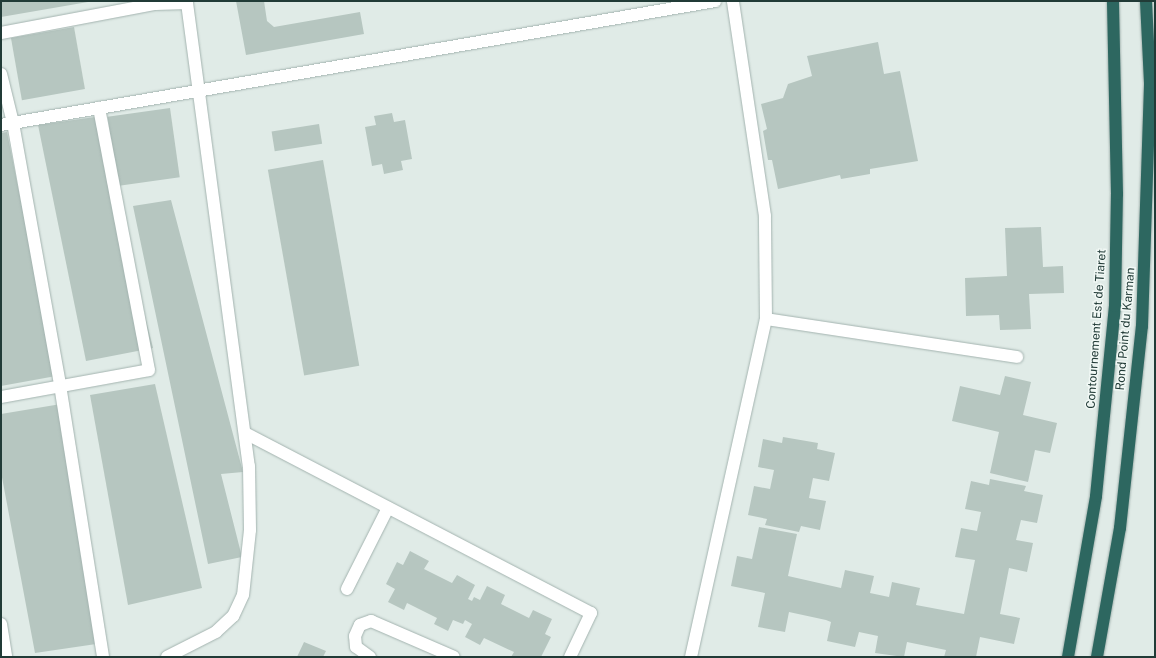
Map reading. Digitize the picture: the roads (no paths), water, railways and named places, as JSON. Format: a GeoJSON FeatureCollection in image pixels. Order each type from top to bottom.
{"type":"FeatureCollection","features":[{"type":"Feature","properties":{"kind":"highway","name":"Contournement Est de Tiaret"},"geometry":{"type":"LineString","coordinates":[[1068,657],[1096,496],[1114,306],[1117,238],[1113,1]]}},
{"type":"Feature","properties":{"kind":"highway","name":"Rond Point du Karman"},"geometry":{"type":"LineString","coordinates":[[1097,657],[1120,528],[1142,326],[1149,105],[1146,1]]}},
{"type":"Feature","properties":{"kind":"street"},"geometry":{"type":"LineString","coordinates":[[1,125],[715,1]]}},
{"type":"Feature","properties":{"kind":"street"},"geometry":{"type":"LineString","coordinates":[[691,657],[766,319],[765,216],[733,1]]}},
{"type":"Feature","properties":{"kind":"street"},"geometry":{"type":"LineString","coordinates":[[1,33],[155,4],[187,2],[245,433],[251,517],[243,595],[233,616],[216,632],[167,657]]}},
{"type":"Feature","properties":{"kind":"street"},"geometry":{"type":"LineString","coordinates":[[1,74],[13,123],[60,385],[103,657]]}},
{"type":"Feature","properties":{"kind":"street"},"geometry":{"type":"LineString","coordinates":[[1,397],[60,385],[149,370],[99,108]]}},
{"type":"Feature","properties":{"kind":"street"},"geometry":{"type":"LineString","coordinates":[[766,319],[1017,357]]}},
{"type":"Feature","properties":{"kind":"street"},"geometry":{"type":"LineString","coordinates":[[245,433],[591,613],[570,657]]}},
{"type":"Feature","properties":{"kind":"street"},"geometry":{"type":"LineString","coordinates":[[347,589],[388,508]]}},
{"type":"Feature","properties":{"kind":"street"},"geometry":{"type":"LineString","coordinates":[[370,657],[356,647],[355,636],[360,625],[372,621],[454,657]]}},
{"type":"Feature","properties":{"kind":"street"},"geometry":{"type":"LineString","coordinates":[[1,624],[6,657]]}}]}
